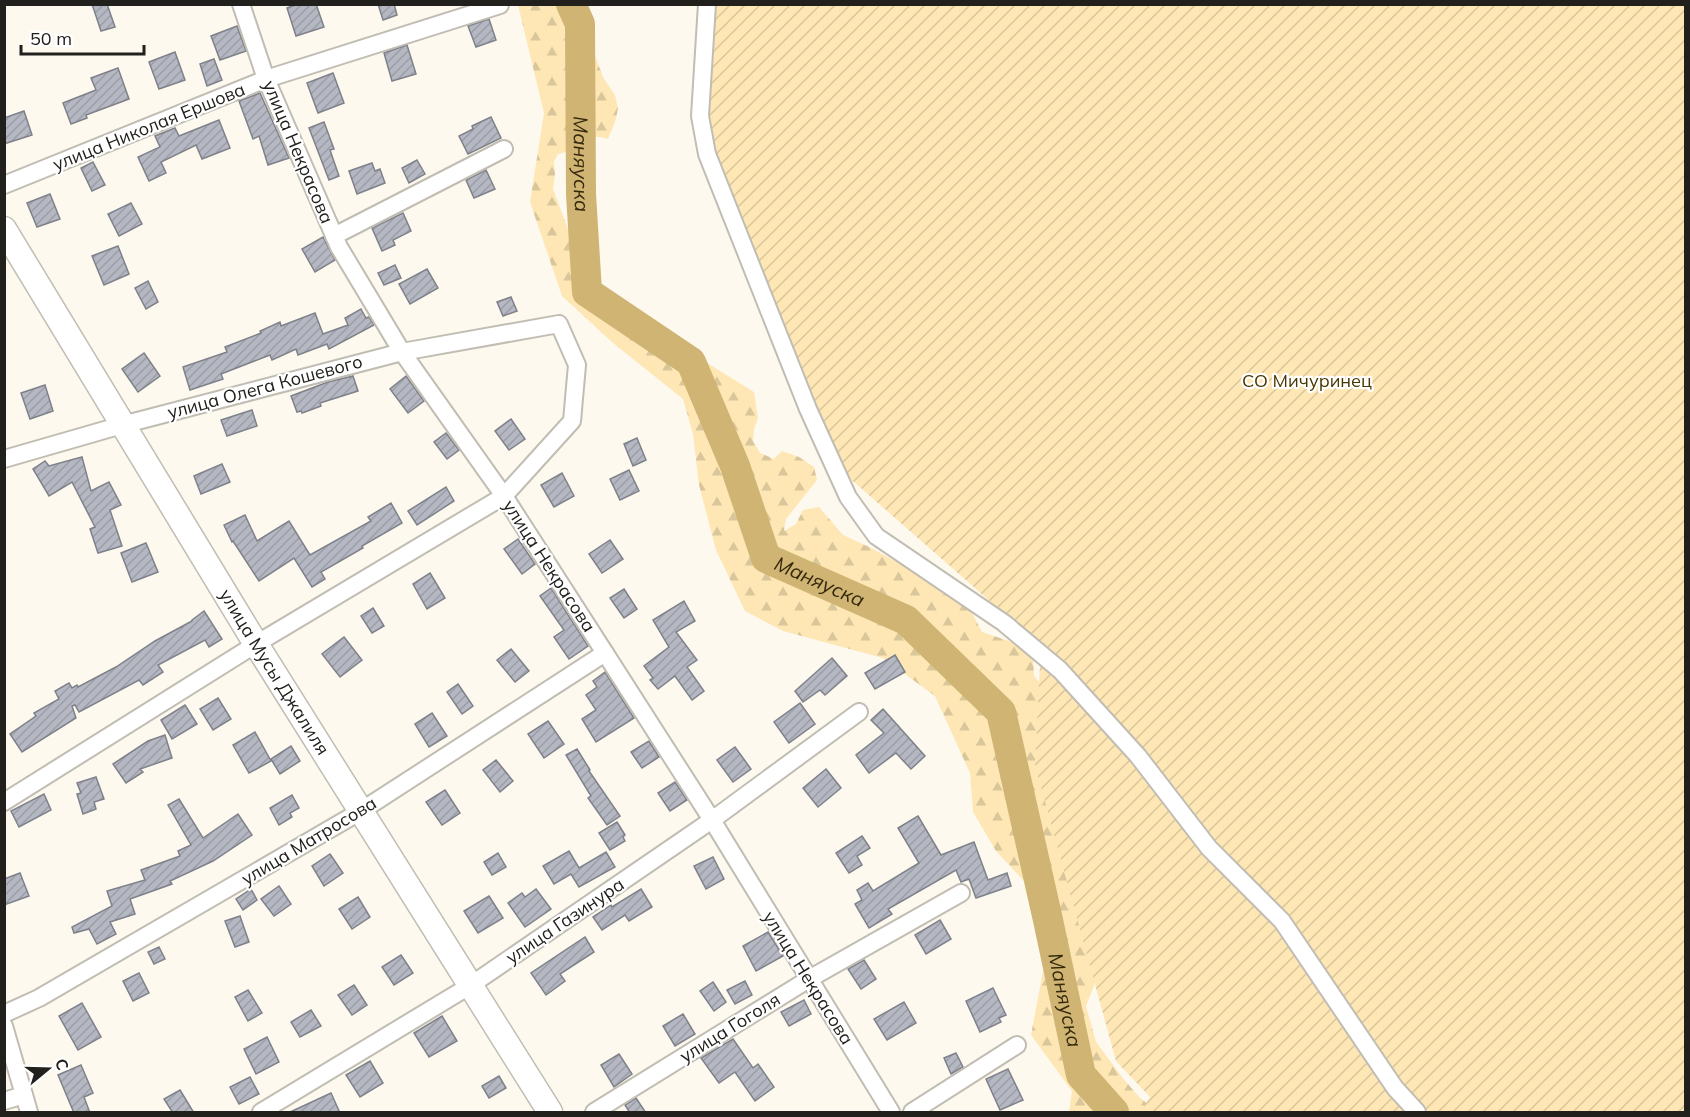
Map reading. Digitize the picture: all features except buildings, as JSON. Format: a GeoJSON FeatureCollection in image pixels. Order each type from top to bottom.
{"type":"FeatureCollection","features":[{"type":"Feature","properties":{"kind":"main road","name":"улица Мусы Джалиля"},"geometry":{"type":"LineString","coordinates":[[4,229],[256,644],[550,1113]]}},
{"type":"Feature","properties":{"kind":"street","name":"улица Некрасова"},"geometry":{"type":"LineString","coordinates":[[241,4],[266,79],[334,236],[402,352],[504,496],[712,820],[891,1113]]}},
{"type":"Feature","properties":{"kind":"street"},"geometry":{"type":"LineString","coordinates":[[707,4],[700,116],[707,154],[808,409],[848,497],[876,536],[1004,623],[1060,670],[1138,756],[1209,848],[1282,921],[1395,1088],[1417,1113]]}},
{"type":"Feature","properties":{"kind":"street","name":"улица Николая Ершова"},"geometry":{"type":"LineString","coordinates":[[4,185],[266,79],[500,5]]}},
{"type":"Feature","properties":{"kind":"street"},"geometry":{"type":"LineString","coordinates":[[334,236],[504,149]]}},
{"type":"Feature","properties":{"kind":"street","name":"улица Олега Кошевого"},"geometry":{"type":"LineString","coordinates":[[4,459],[122,425],[402,352],[559,324],[577,365],[572,421],[504,496]]}},
{"type":"Feature","properties":{"kind":"street"},"geometry":{"type":"LineString","coordinates":[[4,802],[256,644],[504,496]]}},
{"type":"Feature","properties":{"kind":"street","name":"улица Матросова"},"geometry":{"type":"LineString","coordinates":[[4,1014],[39,998],[361,811],[605,653]]}},
{"type":"Feature","properties":{"kind":"street","name":"улица Газинура"},"geometry":{"type":"LineString","coordinates":[[261,1113],[471,985],[712,820],[859,712]]}},
{"type":"Feature","properties":{"kind":"street","name":"улица Гоголя"},"geometry":{"type":"LineString","coordinates":[[594,1113],[808,979],[961,893]]}},
{"type":"Feature","properties":{"kind":"street"},"geometry":{"type":"LineString","coordinates":[[4,1026],[29,1113]]}},
{"type":"Feature","properties":{"kind":"street"},"geometry":{"type":"LineString","coordinates":[[912,1113],[1017,1045]]}},
{"type":"Feature","properties":{"kind":"street"},"geometry":{"type":"LineString","coordinates":[[4,1101],[24,1095]]}},
{"type":"Feature","properties":{"kind":"green space"},"geometry":{"type":"Polygon","coordinates":[[[518,5],[585,5],[593,51],[604,79],[615,95],[618,109],[608,139],[589,138],[568,151],[558,154],[554,161],[553,189],[578,262],[598,288],[620,309],[754,392],[758,418],[753,441],[760,453],[774,459],[782,451],[799,457],[814,467],[817,480],[786,519],[784,531],[796,524],[803,510],[819,507],[843,535],[940,585],[972,613],[982,632],[1012,642],[1033,659],[1034,676],[1045,689],[1105,958],[1086,1006],[1096,1042],[1139,1097],[1158,1112],[1069,1112],[1072,1091],[1031,1035],[1054,913],[996,851],[973,812],[970,773],[935,696],[883,658],[783,631],[745,611],[716,550],[699,485],[693,434],[683,399],[613,343],[562,296],[530,202],[544,113],[518,5]]]}},
{"type":"Feature","properties":{"kind":"green space","name":"СО Мичуринец"},"geometry":{"type":"Polygon","coordinates":[[[707,5],[1685,5],[1685,1112],[1141,1112],[1150,1097],[1116,1061],[1035,765],[1041,646],[846,475],[695,139],[707,5]]]}},
{"type":"Feature","properties":{"kind":"waterway","name":"Маняуска"},"geometry":{"type":"LineString","coordinates":[[571,4],[580,24],[581,194],[587,292],[691,362],[735,466],[766,558],[906,620],[1001,712],[1081,1075],[1114,1112]]}}]}
